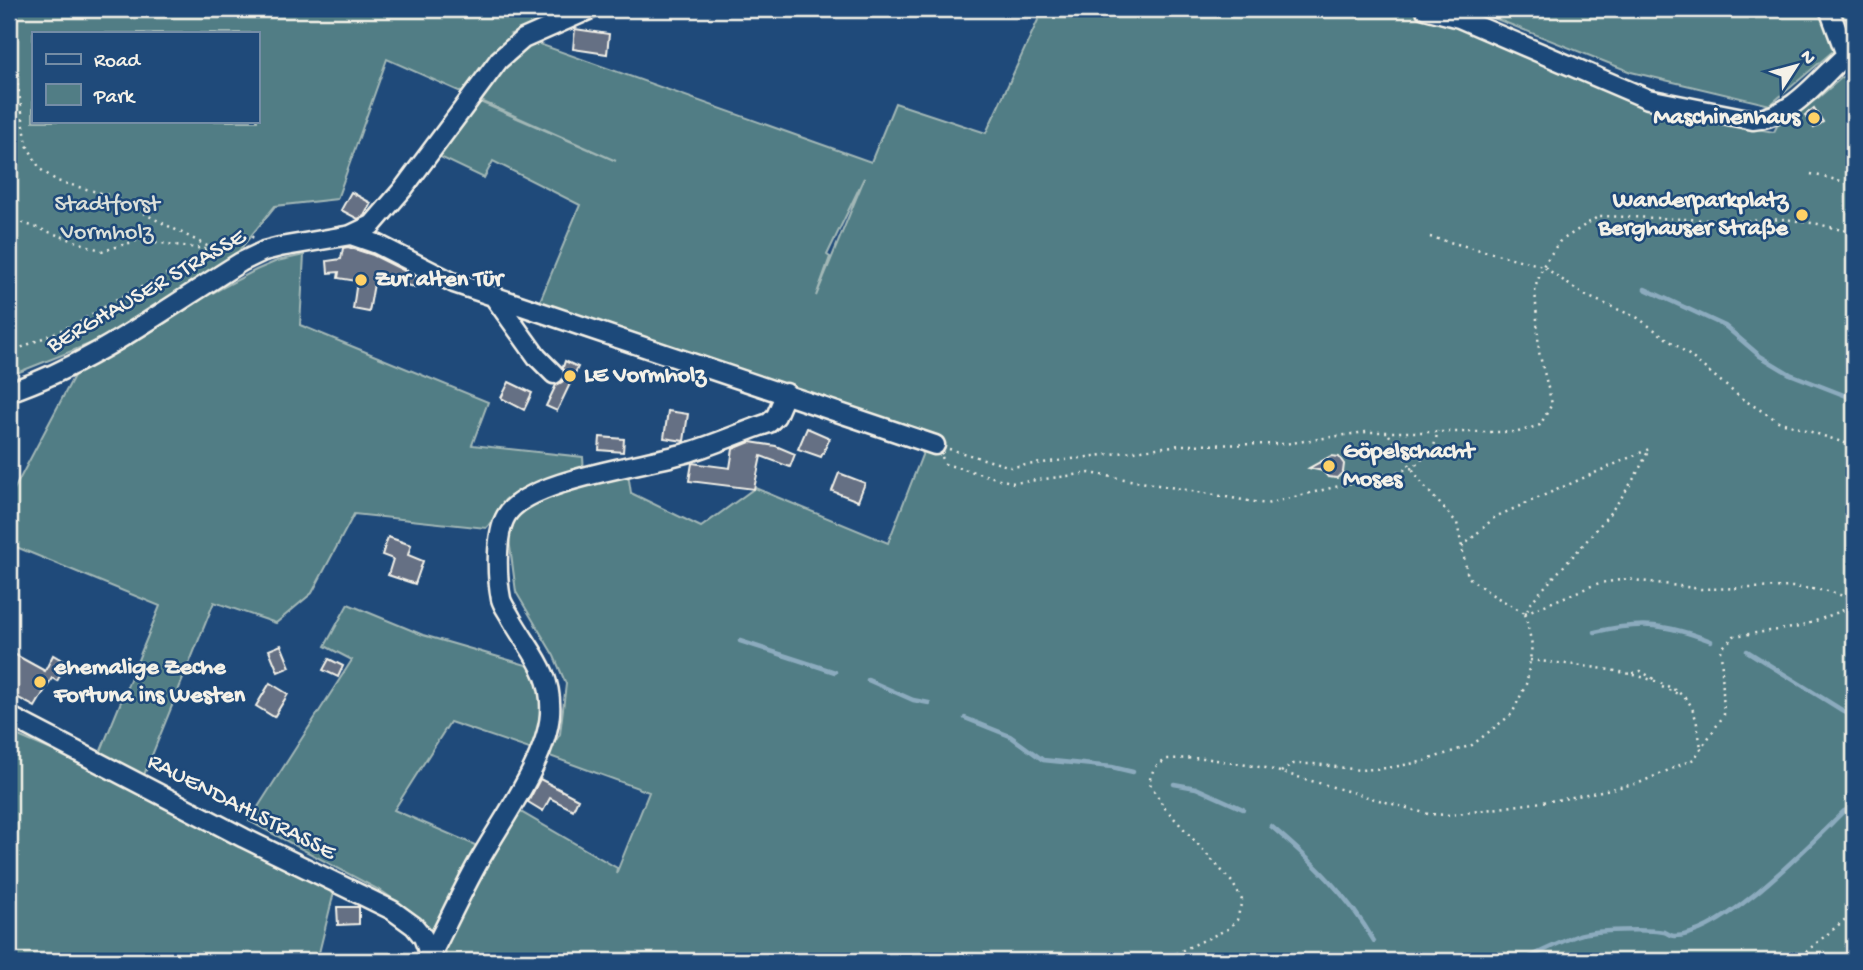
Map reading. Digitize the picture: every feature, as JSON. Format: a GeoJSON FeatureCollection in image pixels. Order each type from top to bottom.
{"type":"FeatureCollection","features":[{"type":"Feature","properties":{"kind":"street","name":"BERGHAUSER STRASSE"},"geometry":{"type":"LineString","coordinates":[[9,392],[72,367],[241,262],[264,251],[351,235],[372,225],[499,60],[523,39],[591,9]]}},
{"type":"Feature","properties":{"kind":"street"},"geometry":{"type":"LineString","coordinates":[[1425,9],[1458,18],[1648,99],[1753,120],[1767,119],[1784,111],[1807,93],[1850,51],[1829,9]]}},
{"type":"Feature","properties":{"kind":"street"},"geometry":{"type":"LineString","coordinates":[[351,235],[377,244],[454,283],[935,445]]}},
{"type":"Feature","properties":{"kind":"street"},"geometry":{"type":"LineString","coordinates":[[494,296],[537,357],[554,374]]}},
{"type":"Feature","properties":{"kind":"street"},"geometry":{"type":"LineString","coordinates":[[432,958],[477,864],[547,739],[551,695],[545,670],[502,601],[499,546],[500,532],[506,515],[527,498],[548,489],[607,471],[688,453],[769,423],[781,408],[786,393]]}},
{"type":"Feature","properties":{"kind":"street","name":"RAUENDAHLSTRASSE"},"geometry":{"type":"LineString","coordinates":[[9,716],[244,838],[392,910],[414,926],[423,937],[432,958]]}},
{"type":"Feature","properties":{"kind":"path"},"geometry":{"type":"LineString","coordinates":[[9,28],[27,145],[40,169],[57,181],[108,195],[215,250]]}},
{"type":"Feature","properties":{"kind":"path"},"geometry":{"type":"LineString","coordinates":[[1811,174],[1854,184]]}},
{"type":"Feature","properties":{"kind":"path"},"geometry":{"type":"LineString","coordinates":[[935,445],[1011,467],[1180,445],[1284,444],[1366,432],[1518,432],[1540,425],[1552,404],[1539,352],[1535,288],[1543,266],[1559,242],[1600,216],[1731,221],[1785,219],[1854,233]]}},
{"type":"Feature","properties":{"kind":"path"},"geometry":{"type":"LineString","coordinates":[[9,218],[103,251],[139,240],[215,250]]}},
{"type":"Feature","properties":{"kind":"path"},"geometry":{"type":"LineString","coordinates":[[9,353],[79,322],[115,300],[215,250],[239,233],[264,241],[264,251]]}},
{"type":"Feature","properties":{"kind":"path"},"geometry":{"type":"LineString","coordinates":[[1430,237],[1543,266],[1582,294],[1638,318],[1685,351],[1741,398],[1778,421],[1854,446]]}},
{"type":"Feature","properties":{"kind":"path"},"geometry":{"type":"LineString","coordinates":[[935,445],[945,464],[1014,483],[1090,473],[1266,504],[1412,468],[1433,450],[1438,431]]}},
{"type":"Feature","properties":{"kind":"path"},"geometry":{"type":"LineString","coordinates":[[1388,433],[1424,486],[1457,523],[1468,577],[1490,594],[1525,613]]}},
{"type":"Feature","properties":{"kind":"path"},"geometry":{"type":"LineString","coordinates":[[1282,772],[1293,764],[1360,770],[1421,762],[1472,745],[1512,714],[1527,682],[1532,645],[1525,613],[1534,599],[1613,509],[1638,474],[1649,449],[1495,517],[1462,547]]}},
{"type":"Feature","properties":{"kind":"path"},"geometry":{"type":"LineString","coordinates":[[1525,613],[1599,583],[1627,579],[1701,589],[1793,587],[1829,591],[1854,600]]}},
{"type":"Feature","properties":{"kind":"path"},"geometry":{"type":"LineString","coordinates":[[1164,961],[1228,929],[1237,920],[1242,900],[1232,882],[1164,807],[1149,782],[1154,768],[1167,759],[1204,758],[1282,772],[1428,814],[1450,815],[1563,799],[1639,783],[1694,759],[1724,715],[1721,649],[1734,636],[1800,627],[1854,606]]}},
{"type":"Feature","properties":{"kind":"path"},"geometry":{"type":"LineString","coordinates":[[1530,660],[1629,674],[1658,683],[1688,701],[1701,749]]}},
{"type":"Feature","properties":{"kind":"path"},"geometry":{"type":"LineString","coordinates":[[1795,961],[1854,912]]}},
{"type":"Feature","properties":{"kind":"green space","name":"Stadtforst Vormholz"},"geometry":{"type":"Polygon","coordinates":[[[9,9],[571,9],[511,34],[871,162],[895,103],[986,133],[1043,9],[1405,9],[1751,128],[1774,132],[1777,126],[1818,98],[1854,67],[1854,961],[445,961],[447,933],[512,807],[617,868],[616,874],[649,792],[547,755],[560,734],[566,684],[554,656],[516,592],[509,539],[515,517],[532,503],[628,473],[631,493],[701,527],[755,488],[888,543],[929,437],[832,400],[537,308],[580,205],[493,161],[484,178],[436,155],[480,102],[616,161],[387,59],[337,199],[275,206],[238,252],[107,337],[9,376],[9,9]],[[864,179],[827,255],[830,257],[816,296],[864,179]]]}},
{"type":"Feature","properties":{"kind":"green space"},"geometry":{"type":"Polygon","coordinates":[[[1471,9],[1854,9],[1854,38],[1832,52],[1770,105],[1631,72],[1471,9]]]}},
{"type":"Feature","properties":{"kind":"green space"},"geometry":{"type":"Polygon","coordinates":[[[304,255],[300,325],[488,402],[472,445],[583,457],[584,474],[519,491],[502,503],[486,528],[354,514],[312,593],[276,623],[214,602],[144,775],[100,753],[160,606],[9,544],[9,499],[75,374],[174,313],[256,270],[277,261],[304,255]]]}},
{"type":"Feature","properties":{"kind":"green space"},"geometry":{"type":"Polygon","coordinates":[[[348,604],[423,635],[540,669],[552,689],[538,752],[450,722],[394,810],[482,848],[442,921],[431,931],[409,910],[383,892],[249,821],[352,660],[325,646],[348,604]]]}},
{"type":"Feature","properties":{"kind":"green space"},"geometry":{"type":"Polygon","coordinates":[[[9,732],[75,760],[334,892],[317,961],[9,961],[9,732]]]}},
{"type":"Feature","properties":{"kind":"building"},"geometry":{"type":"Polygon","coordinates":[[[575,29],[609,34],[607,54],[573,49],[575,29]]]}},
{"type":"Feature","properties":{"kind":"building","name":"Maschinenhaus"},"geometry":{"type":"Polygon","coordinates":[[[1814,108],[1823,122],[1814,128],[1805,115],[1814,108]]]}},
{"type":"Feature","properties":{"kind":"building"},"geometry":{"type":"Polygon","coordinates":[[[351,192],[371,203],[364,216],[358,219],[341,210],[351,192]]]}},
{"type":"Feature","properties":{"kind":"building","name":"Zur alten Tür"},"geometry":{"type":"Polygon","coordinates":[[[348,247],[373,255],[417,277],[415,287],[375,278],[369,312],[353,309],[357,281],[338,278],[339,272],[328,273],[327,261],[341,259],[343,248],[348,247]]]}},
{"type":"Feature","properties":{"kind":"building"},"geometry":{"type":"Polygon","coordinates":[[[565,361],[578,367],[557,411],[546,406],[556,385],[565,378],[565,361]]]}},
{"type":"Feature","properties":{"kind":"building"},"geometry":{"type":"Polygon","coordinates":[[[509,382],[532,393],[524,410],[501,398],[509,382]]]}},
{"type":"Feature","properties":{"kind":"building"},"geometry":{"type":"Polygon","coordinates":[[[668,411],[688,414],[684,441],[664,438],[668,411]]]}},
{"type":"Feature","properties":{"kind":"building"},"geometry":{"type":"Polygon","coordinates":[[[807,428],[830,438],[821,457],[798,449],[807,428]]]}},
{"type":"Feature","properties":{"kind":"building"},"geometry":{"type":"Polygon","coordinates":[[[600,437],[624,439],[623,452],[599,450],[600,437]]]}},
{"type":"Feature","properties":{"kind":"building"},"geometry":{"type":"Polygon","coordinates":[[[750,442],[776,446],[795,454],[790,467],[761,456],[754,489],[689,481],[692,463],[730,468],[733,449],[750,442]]]}},
{"type":"Feature","properties":{"kind":"building","name":"Göpelschacht Moses"},"geometry":{"type":"Polygon","coordinates":[[[1331,456],[1339,457],[1344,464],[1343,472],[1337,478],[1309,468],[1331,456]]]}},
{"type":"Feature","properties":{"kind":"building"},"geometry":{"type":"Polygon","coordinates":[[[839,473],[865,483],[858,501],[832,491],[839,473]]]}},
{"type":"Feature","properties":{"kind":"building"},"geometry":{"type":"Polygon","coordinates":[[[388,537],[411,545],[408,555],[423,561],[415,584],[388,575],[393,559],[382,555],[388,537]]]}},
{"type":"Feature","properties":{"kind":"building"},"geometry":{"type":"Polygon","coordinates":[[[281,645],[290,667],[278,672],[269,650],[281,645]]]}},
{"type":"Feature","properties":{"kind":"building","name":"ehemalige Zeche Fortuna ins Westen"},"geometry":{"type":"Polygon","coordinates":[[[14,654],[45,671],[53,655],[67,663],[57,681],[52,678],[35,707],[9,693],[9,665],[14,654]]]}},
{"type":"Feature","properties":{"kind":"building"},"geometry":{"type":"Polygon","coordinates":[[[329,659],[343,666],[338,677],[323,670],[329,659]]]}},
{"type":"Feature","properties":{"kind":"building"},"geometry":{"type":"Polygon","coordinates":[[[270,683],[288,694],[274,717],[256,706],[270,683]]]}},
{"type":"Feature","properties":{"kind":"building"},"geometry":{"type":"Polygon","coordinates":[[[540,779],[578,799],[573,810],[550,798],[543,811],[528,802],[540,779]]]}},
{"type":"Feature","properties":{"kind":"building"},"geometry":{"type":"Polygon","coordinates":[[[337,907],[359,907],[359,924],[338,925],[337,907]]]}},
{"type":"Feature","properties":{"kind":"waterway"},"geometry":{"type":"LineString","coordinates":[[1645,289],[1725,326],[1760,356],[1790,374],[1854,399]]}},
{"type":"Feature","properties":{"kind":"waterway"},"geometry":{"type":"LineString","coordinates":[[1595,632],[1627,626],[1654,626],[1711,641]]}},
{"type":"Feature","properties":{"kind":"waterway"},"geometry":{"type":"LineString","coordinates":[[740,641],[835,672]]}},
{"type":"Feature","properties":{"kind":"waterway"},"geometry":{"type":"LineString","coordinates":[[1747,651],[1853,717]]}},
{"type":"Feature","properties":{"kind":"waterway"},"geometry":{"type":"LineString","coordinates":[[868,680],[913,700],[929,703]]}},
{"type":"Feature","properties":{"kind":"waterway"},"geometry":{"type":"LineString","coordinates":[[965,718],[1010,736],[1043,760],[1112,767],[1133,772]]}},
{"type":"Feature","properties":{"kind":"waterway"},"geometry":{"type":"LineString","coordinates":[[1174,784],[1196,788],[1243,809]]}},
{"type":"Feature","properties":{"kind":"waterway"},"geometry":{"type":"LineString","coordinates":[[1521,961],[1587,933],[1646,931],[1664,932],[1674,936],[1694,932],[1740,905],[1788,865],[1844,811],[1854,807]]}},
{"type":"Feature","properties":{"kind":"waterway"},"geometry":{"type":"LineString","coordinates":[[1271,826],[1328,879],[1353,908],[1374,941]]}},
{"type":"Feature","properties":{"kind":"place","name":"Maschinenhaus"},"geometry":{"type":"Point","coordinates":[1814,118]}},
{"type":"Feature","properties":{"kind":"place","name":"Wanderparkplatz Berghauser Straße"},"geometry":{"type":"Point","coordinates":[1802,215]}},
{"type":"Feature","properties":{"kind":"place","name":"Zur alten Tür"},"geometry":{"type":"Point","coordinates":[361,280]}},
{"type":"Feature","properties":{"kind":"place","name":"LE Vormholz"},"geometry":{"type":"Point","coordinates":[570,376]}},
{"type":"Feature","properties":{"kind":"place","name":"Göpelschacht Moses"},"geometry":{"type":"Point","coordinates":[1329,466]}},
{"type":"Feature","properties":{"kind":"place","name":"ehemalige Zeche Fortuna ins Westen"},"geometry":{"type":"Point","coordinates":[40,682]}}]}
